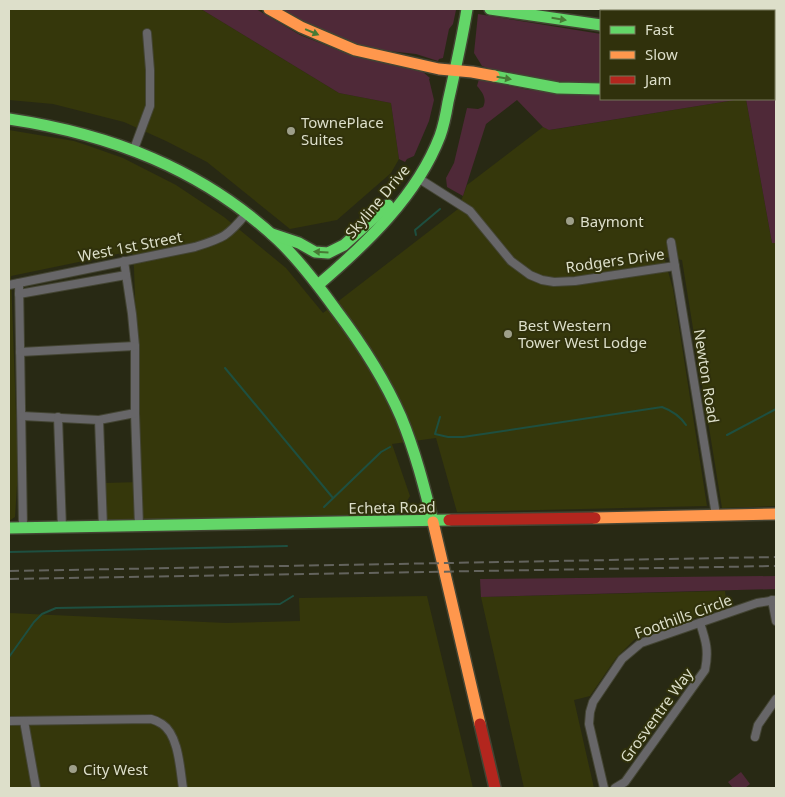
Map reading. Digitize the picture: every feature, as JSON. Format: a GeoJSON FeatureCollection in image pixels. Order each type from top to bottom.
{"type":"FeatureCollection","features":[{"type":"Feature","properties":{"kind":"main road"},"geometry":{"type":"LineString","coordinates":[[268,9],[300,27],[355,50],[430,67],[558,88],[600,89]]}},
{"type":"Feature","properties":{"kind":"main road","name":"Skyline Drive"},"geometry":{"type":"LineString","coordinates":[[318,285],[372,234],[404,198],[418,178],[440,136],[456,70],[467,9]]}},
{"type":"Feature","properties":{"kind":"main road"},"geometry":{"type":"LineString","coordinates":[[492,9],[600,25]]}},
{"type":"Feature","properties":{"kind":"main road"},"geometry":{"type":"LineString","coordinates":[[633,9],[648,10]]}},
{"type":"Feature","properties":{"kind":"main road"},"geometry":{"type":"LineString","coordinates":[[9,119],[54,125],[86,132],[134,149],[196,180],[270,233],[318,285],[358,340],[384,382],[407,433],[433,521],[495,788]]}},
{"type":"Feature","properties":{"kind":"main road"},"geometry":{"type":"LineString","coordinates":[[270,233],[299,243],[315,252],[328,253],[344,245],[386,206],[404,198]]}},
{"type":"Feature","properties":{"kind":"main road","name":"Echeta Road"},"geometry":{"type":"LineString","coordinates":[[9,528],[776,514]]}},
{"type":"Feature","properties":{"kind":"street"},"geometry":{"type":"LineString","coordinates":[[134,149],[150,106],[147,33]]}},
{"type":"Feature","properties":{"kind":"street","name":"Rodgers Drive"},"geometry":{"type":"LineString","coordinates":[[418,178],[470,211],[511,261],[530,275],[542,280],[554,282],[575,281],[675,266]]}},
{"type":"Feature","properties":{"kind":"street","name":"West 1st Street"},"geometry":{"type":"LineString","coordinates":[[9,285],[194,247],[221,239],[233,230],[246,214]]}},
{"type":"Feature","properties":{"kind":"street","name":"Newton Road"},"geometry":{"type":"LineString","coordinates":[[671,242],[716,515]]}},
{"type":"Feature","properties":{"kind":"street"},"geometry":{"type":"LineString","coordinates":[[124,261],[135,346],[139,526]]}},
{"type":"Feature","properties":{"kind":"street"},"geometry":{"type":"LineString","coordinates":[[19,294],[126,275]]}},
{"type":"Feature","properties":{"kind":"street"},"geometry":{"type":"LineString","coordinates":[[19,282],[24,528]]}},
{"type":"Feature","properties":{"kind":"street"},"geometry":{"type":"LineString","coordinates":[[20,352],[135,346]]}},
{"type":"Feature","properties":{"kind":"street"},"geometry":{"type":"LineString","coordinates":[[22,416],[99,420],[135,413]]}},
{"type":"Feature","properties":{"kind":"street"},"geometry":{"type":"LineString","coordinates":[[58,417],[62,528]]}},
{"type":"Feature","properties":{"kind":"street"},"geometry":{"type":"LineString","coordinates":[[99,420],[103,527]]}},
{"type":"Feature","properties":{"kind":"street"},"geometry":{"type":"LineString","coordinates":[[774,600],[776,621]]}},
{"type":"Feature","properties":{"kind":"street","name":"Foothills Circle"},"geometry":{"type":"LineString","coordinates":[[604,788],[589,724],[593,702],[622,659],[641,643],[756,603],[774,600]]}},
{"type":"Feature","properties":{"kind":"street","name":"Grosventre Way"},"geometry":{"type":"LineString","coordinates":[[615,788],[624,782],[705,670],[708,656],[707,644],[700,623]]}},
{"type":"Feature","properties":{"kind":"street"},"geometry":{"type":"LineString","coordinates":[[755,737],[758,725],[776,699]]}},
{"type":"Feature","properties":{"kind":"street"},"geometry":{"type":"LineString","coordinates":[[9,721],[151,719],[162,724],[171,732],[175,742],[183,788]]}},
{"type":"Feature","properties":{"kind":"street"},"geometry":{"type":"LineString","coordinates":[[24,721],[36,788]]}},
{"type":"Feature","properties":{"kind":"shaded area"},"geometry":{"type":"Polygon","coordinates":[[[9,9],[201,9],[339,93],[391,103],[399,159],[391,173],[337,220],[290,229],[207,162],[166,141],[124,122],[53,104],[9,100],[9,9]]]}},
{"type":"Feature","properties":{"kind":"shaded area"},"geometry":{"type":"Polygon","coordinates":[[[201,9],[256,9],[300,35],[353,56],[423,72],[430,78],[434,100],[429,121],[414,156],[405,162],[399,159],[391,103],[339,93],[201,9]]]}},
{"type":"Feature","properties":{"kind":"shaded area"},"geometry":{"type":"Polygon","coordinates":[[[277,9],[456,10],[453,24],[449,29],[443,58],[438,61],[416,54],[370,49],[335,38],[277,9]]]}},
{"type":"Feature","properties":{"kind":"shaded area"},"geometry":{"type":"Polygon","coordinates":[[[478,14],[600,34],[600,82],[540,80],[511,75],[482,66],[474,53],[478,14]]]}},
{"type":"Feature","properties":{"kind":"shaded area"},"geometry":{"type":"Polygon","coordinates":[[[776,68],[776,243],[772,243],[746,100],[775,100],[776,68]]]}},
{"type":"Feature","properties":{"kind":"shaded area"},"geometry":{"type":"Polygon","coordinates":[[[479,79],[529,90],[600,92],[600,100],[735,100],[549,130],[543,127],[517,100],[486,124],[463,196],[447,187],[446,178],[454,163],[467,108],[478,109],[483,107],[484,96],[477,86],[479,79]]]}},
{"type":"Feature","properties":{"kind":"shaded area"},"geometry":{"type":"Polygon","coordinates":[[[735,100],[746,100],[772,243],[776,243],[776,506],[722,508],[682,260],[664,257],[673,289],[707,506],[457,512],[436,438],[392,444],[410,496],[396,514],[107,520],[104,483],[141,482],[132,251],[11,276],[18,470],[15,517],[9,521],[9,130],[74,141],[123,158],[176,185],[224,217],[286,268],[323,313],[458,209],[467,185],[543,127],[550,130],[735,100]]]}},
{"type":"Feature","properties":{"kind":"shaded area"},"geometry":{"type":"Polygon","coordinates":[[[776,576],[776,589],[481,597],[480,579],[776,576]]]}},
{"type":"Feature","properties":{"kind":"shaded area"},"geometry":{"type":"Polygon","coordinates":[[[725,591],[727,607],[635,639],[616,658],[590,696],[574,700],[594,788],[524,788],[481,597],[725,591]]]}},
{"type":"Feature","properties":{"kind":"shaded area"},"geometry":{"type":"Polygon","coordinates":[[[427,596],[473,788],[9,788],[9,613],[226,623],[300,621],[299,598],[427,596]]]}},
{"type":"Feature","properties":{"kind":"shaded area"},"geometry":{"type":"Polygon","coordinates":[[[741,772],[750,784],[745,788],[733,788],[728,782],[741,772]]]}},
{"type":"Feature","properties":{"kind":"waterway"},"geometry":{"type":"LineString","coordinates":[[416,235],[415,230],[440,209]]}},
{"type":"Feature","properties":{"kind":"waterway"},"geometry":{"type":"LineString","coordinates":[[225,368],[333,498]]}},
{"type":"Feature","properties":{"kind":"waterway"},"geometry":{"type":"LineString","coordinates":[[440,417],[435,434],[448,437],[463,437],[662,407],[676,414],[686,425]]}},
{"type":"Feature","properties":{"kind":"waterway"},"geometry":{"type":"LineString","coordinates":[[727,435],[776,409]]}},
{"type":"Feature","properties":{"kind":"waterway"},"geometry":{"type":"LineString","coordinates":[[324,507],[381,452],[390,447]]}},
{"type":"Feature","properties":{"kind":"waterway"},"geometry":{"type":"LineString","coordinates":[[9,552],[287,546]]}},
{"type":"Feature","properties":{"kind":"waterway"},"geometry":{"type":"LineString","coordinates":[[9,657],[34,622],[42,614],[56,608],[280,604],[293,596]]}},
{"type":"Feature","properties":{"kind":"railway"},"geometry":{"type":"LineString","coordinates":[[9,571],[776,557]]}},
{"type":"Feature","properties":{"kind":"railway"},"geometry":{"type":"LineString","coordinates":[[9,579],[776,566]]}},
{"type":"Feature","properties":{"kind":"traffic: fast"},"geometry":{"type":"LineString","coordinates":[[318,285],[372,236],[388,218],[404,199],[430,158],[444,124],[467,9]]}},
{"type":"Feature","properties":{"kind":"traffic: fast"},"geometry":{"type":"LineString","coordinates":[[490,9],[600,25]]}},
{"type":"Feature","properties":{"kind":"traffic: fast"},"geometry":{"type":"LineString","coordinates":[[633,9],[648,10]]}},
{"type":"Feature","properties":{"kind":"traffic: fast"},"geometry":{"type":"LineString","coordinates":[[494,76],[558,88],[600,89]]}},
{"type":"Feature","properties":{"kind":"traffic: fast"},"geometry":{"type":"LineString","coordinates":[[9,119],[83,134],[153,158],[186,174],[218,193],[249,215],[278,240],[294,256],[345,322],[372,361],[387,388],[411,443],[433,522]]}},
{"type":"Feature","properties":{"kind":"traffic: fast"},"geometry":{"type":"LineString","coordinates":[[272,234],[299,243],[315,252],[328,253],[344,245],[388,205]]}},
{"type":"Feature","properties":{"kind":"traffic: fast"},"geometry":{"type":"LineString","coordinates":[[9,528],[449,520]]}},
{"type":"Feature","properties":{"kind":"traffic: slow"},"geometry":{"type":"LineString","coordinates":[[269,9],[301,27],[355,50],[439,69],[494,76]]}},
{"type":"Feature","properties":{"kind":"traffic: slow"},"geometry":{"type":"LineString","coordinates":[[595,518],[776,514]]}},
{"type":"Feature","properties":{"kind":"traffic: slow"},"geometry":{"type":"LineString","coordinates":[[433,522],[480,724]]}},
{"type":"Feature","properties":{"kind":"traffic: jam"},"geometry":{"type":"LineString","coordinates":[[449,520],[595,518]]}},
{"type":"Feature","properties":{"kind":"traffic: jam"},"geometry":{"type":"LineString","coordinates":[[480,724],[495,788]]}},
{"type":"Feature","properties":{"kind":"place","name":"TownePlace Suites"},"geometry":{"type":"Point","coordinates":[291,131]}},
{"type":"Feature","properties":{"kind":"place","name":"Baymont"},"geometry":{"type":"Point","coordinates":[570,221]}},
{"type":"Feature","properties":{"kind":"place","name":"Best Western Tower West Lodge"},"geometry":{"type":"Point","coordinates":[508,334]}},
{"type":"Feature","properties":{"kind":"place","name":"City West"},"geometry":{"type":"Point","coordinates":[73,769]}}]}
